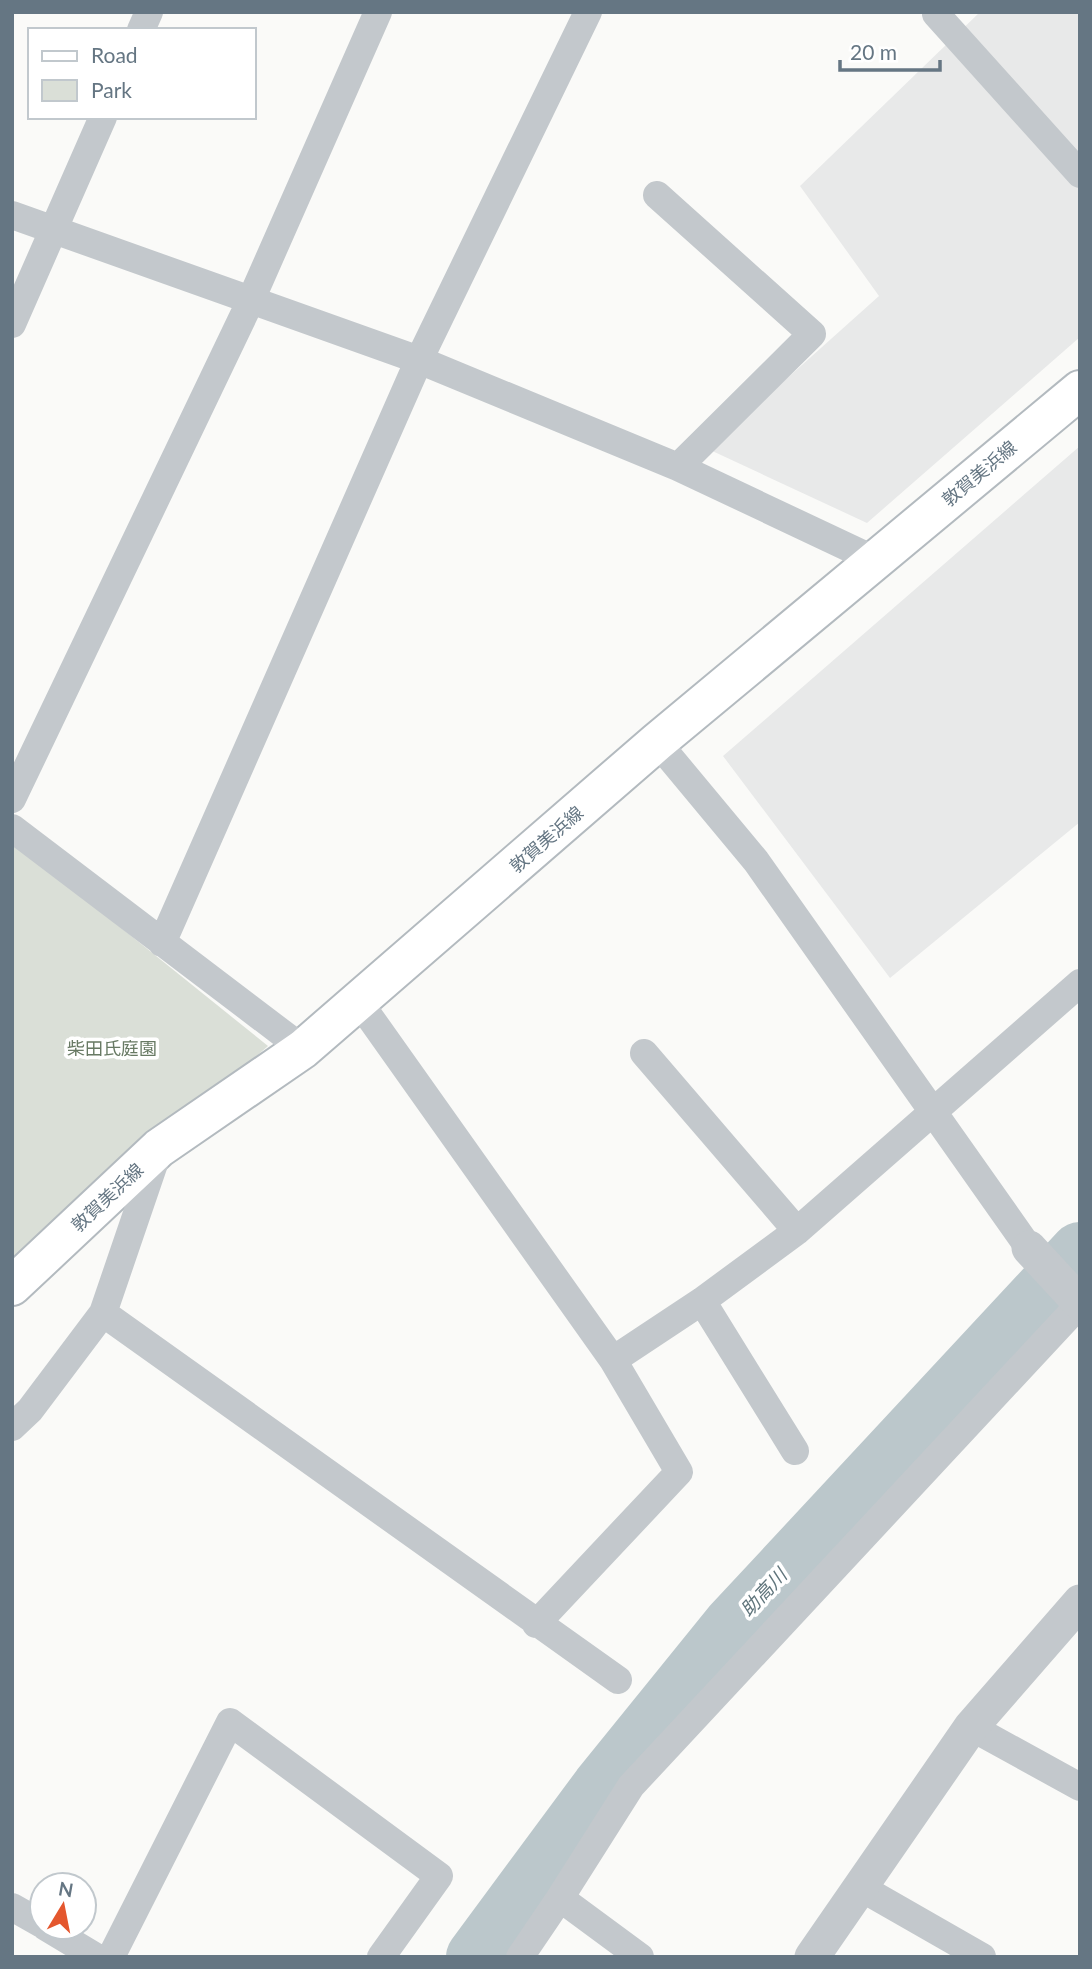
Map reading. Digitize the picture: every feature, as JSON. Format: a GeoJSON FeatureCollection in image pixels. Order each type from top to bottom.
{"type":"FeatureCollection","features":[{"type":"Feature","properties":{"kind":"main road","name":"敦賀美浜線"},"geometry":{"type":"LineString","coordinates":[[12,1286],[159,1148],[303,1049],[657,742],[1080,390]]}},
{"type":"Feature","properties":{"kind":"street"},"geometry":{"type":"LineString","coordinates":[[142,28],[149,12]]}},
{"type":"Feature","properties":{"kind":"street"},"geometry":{"type":"LineString","coordinates":[[12,799],[250,302],[378,12]]}},
{"type":"Feature","properties":{"kind":"street"},"geometry":{"type":"LineString","coordinates":[[162,943],[419,360],[587,12]]}},
{"type":"Feature","properties":{"kind":"street"},"geometry":{"type":"LineString","coordinates":[[937,12],[1080,174]]}},
{"type":"Feature","properties":{"kind":"street"},"geometry":{"type":"LineString","coordinates":[[12,324],[102,119]]}},
{"type":"Feature","properties":{"kind":"street"},"geometry":{"type":"LineString","coordinates":[[657,195],[812,334],[678,467]]}},
{"type":"Feature","properties":{"kind":"street"},"geometry":{"type":"LineString","coordinates":[[12,215],[419,360],[678,467],[875,560]]}},
{"type":"Feature","properties":{"kind":"street"},"geometry":{"type":"LineString","coordinates":[[520,1957],[631,1786],[1080,1303],[1029,1248],[757,861],[657,742]]}},
{"type":"Feature","properties":{"kind":"street"},"geometry":{"type":"LineString","coordinates":[[12,828],[303,1049]]}},
{"type":"Feature","properties":{"kind":"street"},"geometry":{"type":"LineString","coordinates":[[612,1360],[702,1301],[797,1231],[1080,983]]}},
{"type":"Feature","properties":{"kind":"street"},"geometry":{"type":"LineString","coordinates":[[359,1002],[612,1360],[680,1472],[536,1624]]}},
{"type":"Feature","properties":{"kind":"street"},"geometry":{"type":"LineString","coordinates":[[644,1053],[797,1231]]}},
{"type":"Feature","properties":{"kind":"street"},"geometry":{"type":"LineString","coordinates":[[12,1427],[30,1410],[103,1313],[159,1148]]}},
{"type":"Feature","properties":{"kind":"street"},"geometry":{"type":"LineString","coordinates":[[702,1301],[795,1451]]}},
{"type":"Feature","properties":{"kind":"street"},"geometry":{"type":"LineString","coordinates":[[103,1313],[618,1680]]}},
{"type":"Feature","properties":{"kind":"street"},"geometry":{"type":"LineString","coordinates":[[812,1957],[858,1886],[971,1727],[1080,1602]]}},
{"type":"Feature","properties":{"kind":"street"},"geometry":{"type":"LineString","coordinates":[[111,1957],[230,1722],[439,1877],[381,1957]]}},
{"type":"Feature","properties":{"kind":"street"},"geometry":{"type":"LineString","coordinates":[[971,1727],[1080,1787]]}},
{"type":"Feature","properties":{"kind":"street"},"geometry":{"type":"LineString","coordinates":[[858,1886],[982,1957]]}},
{"type":"Feature","properties":{"kind":"street"},"geometry":{"type":"LineString","coordinates":[[560,1898],[640,1957]]}},
{"type":"Feature","properties":{"kind":"street"},"geometry":{"type":"LineString","coordinates":[[12,1907],[28,1916]]}},
{"type":"Feature","properties":{"kind":"street"},"geometry":{"type":"LineString","coordinates":[[70,1941],[96,1957]]}},
{"type":"Feature","properties":{"kind":"shaded area"},"geometry":{"type":"Polygon","coordinates":[[[980,12],[1080,12],[1080,337],[867,523],[708,449],[879,296],[800,186],[980,12]]]}},
{"type":"Feature","properties":{"kind":"shaded area"},"geometry":{"type":"Polygon","coordinates":[[[1080,446],[1080,822],[890,978],[723,756],[1080,446]]]}},
{"type":"Feature","properties":{"kind":"green space","name":"柴田氏庭園"},"geometry":{"type":"Polygon","coordinates":[[[12,840],[268,1046],[12,1271],[12,840]]]}},
{"type":"Feature","properties":{"kind":"waterway","name":"助高川"},"geometry":{"type":"LineString","coordinates":[[476,1957],[601,1788],[733,1625],[1080,1252]]}}]}
